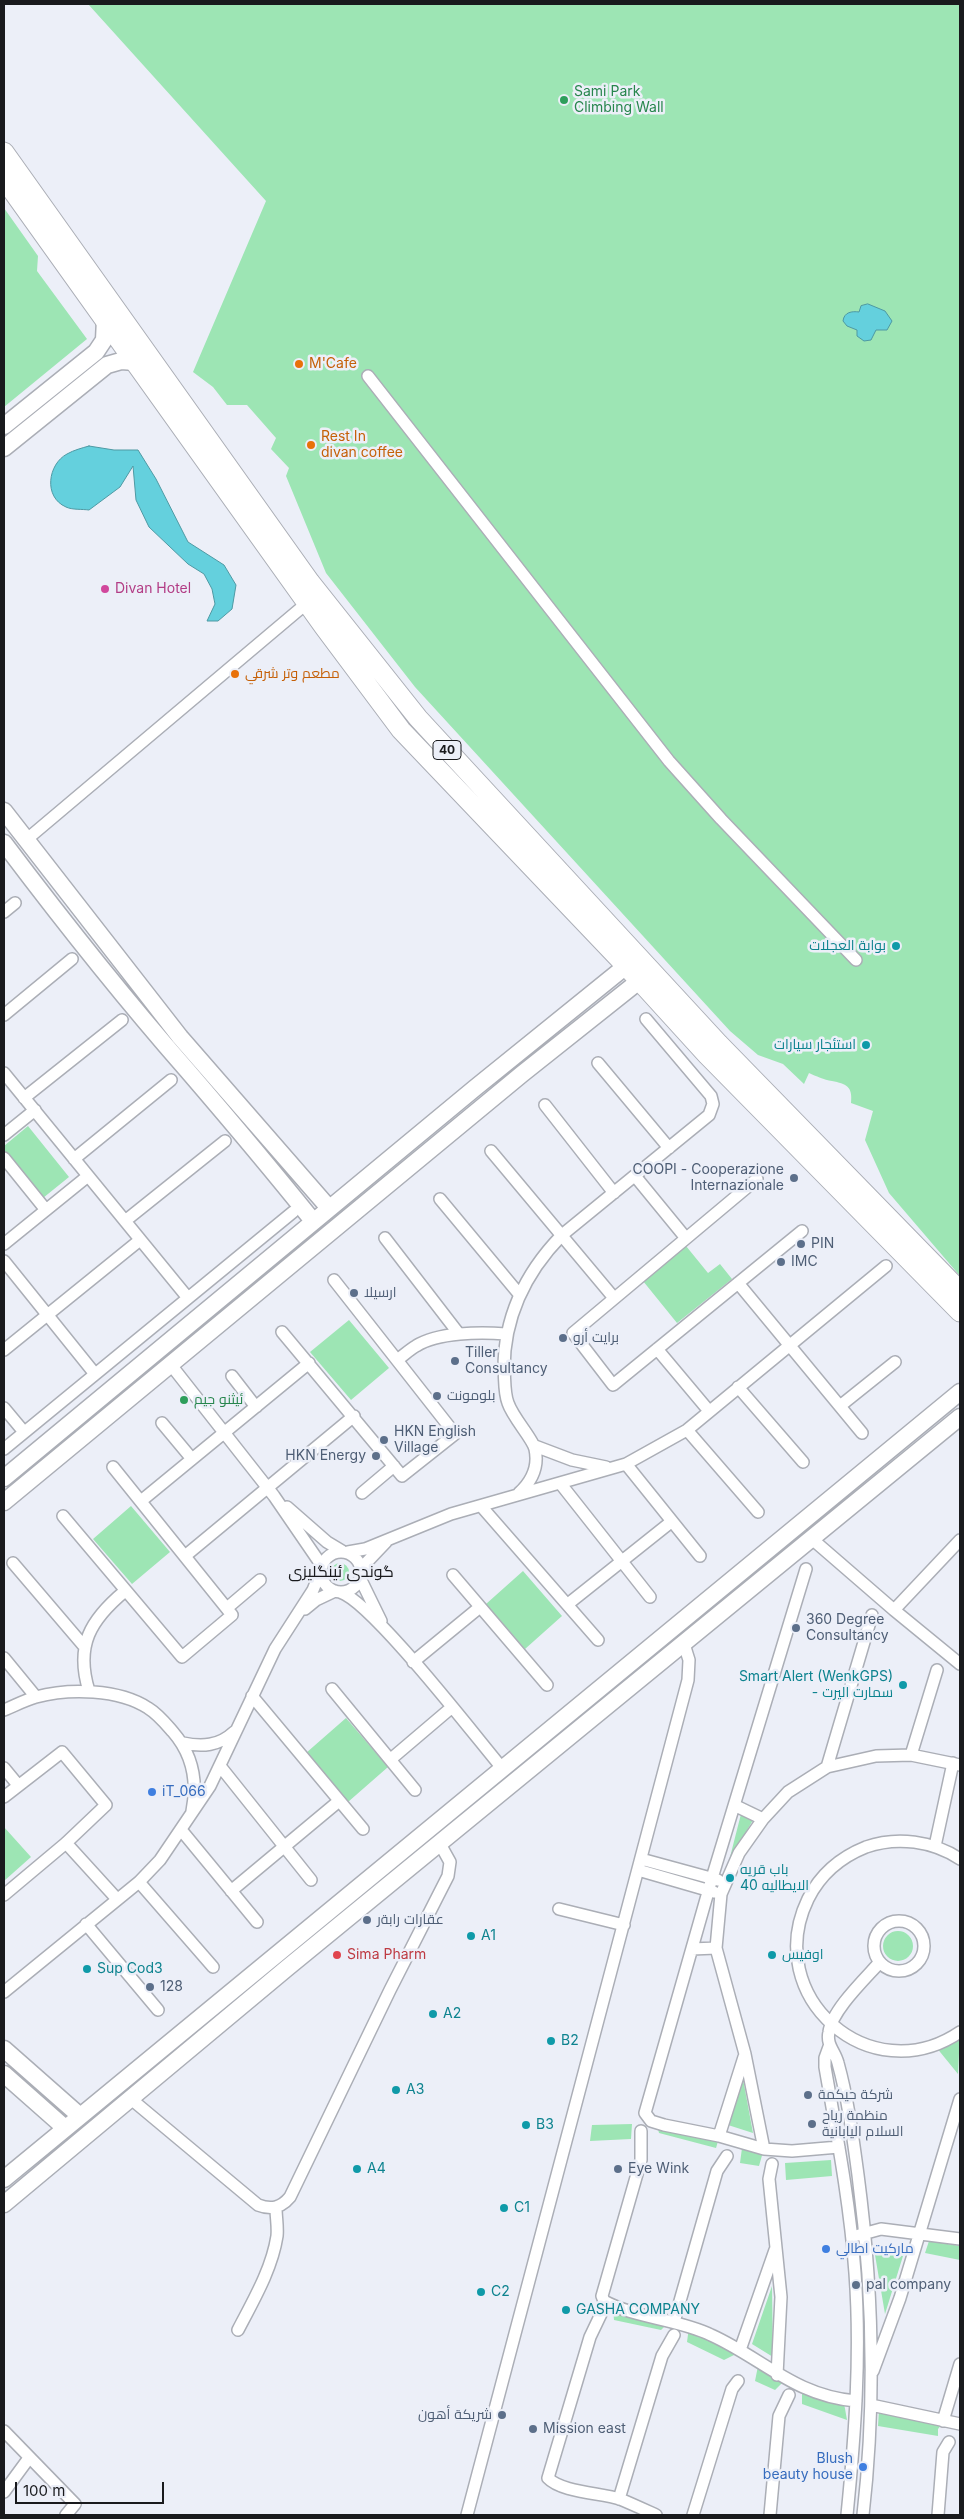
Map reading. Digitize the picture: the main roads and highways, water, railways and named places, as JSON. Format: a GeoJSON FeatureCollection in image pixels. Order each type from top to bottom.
{"type":"FeatureCollection","features":[{"type":"Feature","properties":{"kind":"main road","name":"40"},"geometry":{"type":"LineString","coordinates":[[4,152],[232,484],[307,603],[401,730],[626,966],[707,1056],[960,1312]]}},
{"type":"Feature","properties":{"kind":"main road","name":"40"},"geometry":{"type":"LineString","coordinates":[[4,179],[135,362],[418,718],[718,1044],[960,1291]]}},
{"type":"Feature","properties":{"kind":"water"},"geometry":{"type":"Polygon","coordinates":[[[868,304],[885,311],[892,321],[887,330],[876,330],[871,340],[864,341],[857,336],[857,330],[847,326],[843,321],[847,314],[859,312],[861,306],[868,304]]]}},
{"type":"Feature","properties":{"kind":"water"},"geometry":{"type":"Polygon","coordinates":[[[89,446],[114,450],[138,450],[156,479],[188,542],[224,565],[236,585],[232,609],[218,621],[207,621],[215,604],[212,589],[204,574],[188,564],[149,527],[136,500],[133,466],[120,487],[89,510],[66,507],[54,496],[51,480],[56,465],[67,454],[89,446]]]}},
{"type":"Feature","properties":{"kind":"place","name":"Sami Park Climbing Wall"},"geometry":{"type":"Point","coordinates":[564,100]}},
{"type":"Feature","properties":{"kind":"place","name":"M'Cafe"},"geometry":{"type":"Point","coordinates":[299,364]}},
{"type":"Feature","properties":{"kind":"place","name":"Rest In divan coffee"},"geometry":{"type":"Point","coordinates":[311,445]}},
{"type":"Feature","properties":{"kind":"place","name":"Divan Hotel"},"geometry":{"type":"Point","coordinates":[105,589]}},
{"type":"Feature","properties":{"kind":"place","name":"مطعم وتر شرقي"},"geometry":{"type":"Point","coordinates":[235,674]}},
{"type":"Feature","properties":{"kind":"place","name":"بوابة العجلات"},"geometry":{"type":"Point","coordinates":[896,946]}},
{"type":"Feature","properties":{"kind":"place","name":"استئجار سيارات"},"geometry":{"type":"Point","coordinates":[866,1045]}},
{"type":"Feature","properties":{"kind":"place","name":"COOPI - Cooperazione Internazionale"},"geometry":{"type":"Point","coordinates":[794,1178]}},
{"type":"Feature","properties":{"kind":"place","name":"PIN"},"geometry":{"type":"Point","coordinates":[801,1244]}},
{"type":"Feature","properties":{"kind":"place","name":"IMC"},"geometry":{"type":"Point","coordinates":[781,1262]}},
{"type":"Feature","properties":{"kind":"place","name":"ارسيلا"},"geometry":{"type":"Point","coordinates":[354,1293]}},
{"type":"Feature","properties":{"kind":"place","name":"برايت أرو"},"geometry":{"type":"Point","coordinates":[563,1338]}},
{"type":"Feature","properties":{"kind":"place","name":"Tiller Consultancy"},"geometry":{"type":"Point","coordinates":[455,1361]}},
{"type":"Feature","properties":{"kind":"place","name":"بلومونت"},"geometry":{"type":"Point","coordinates":[437,1396]}},
{"type":"Feature","properties":{"kind":"place","name":"ئيثنو جيم"},"geometry":{"type":"Point","coordinates":[184,1400]}},
{"type":"Feature","properties":{"kind":"place","name":"HKN English Village"},"geometry":{"type":"Point","coordinates":[384,1440]}},
{"type":"Feature","properties":{"kind":"place","name":"HKN Energy"},"geometry":{"type":"Point","coordinates":[376,1456]}},
{"type":"Feature","properties":{"kind":"place","name":"360 Degree Consultancy"},"geometry":{"type":"Point","coordinates":[796,1628]}},
{"type":"Feature","properties":{"kind":"place","name":"Smart Alert (WenkGPS) - سمارت اليرت"},"geometry":{"type":"Point","coordinates":[903,1685]}},
{"type":"Feature","properties":{"kind":"place","name":"iT_066"},"geometry":{"type":"Point","coordinates":[152,1792]}},
{"type":"Feature","properties":{"kind":"place","name":"باب قريه الايطاليه 40"},"geometry":{"type":"Point","coordinates":[730,1878]}},
{"type":"Feature","properties":{"kind":"place","name":"عقارات رابةر"},"geometry":{"type":"Point","coordinates":[367,1920]}},
{"type":"Feature","properties":{"kind":"place","name":"A1"},"geometry":{"type":"Point","coordinates":[471,1936]}},
{"type":"Feature","properties":{"kind":"place","name":"Sima Pharm"},"geometry":{"type":"Point","coordinates":[337,1955]}},
{"type":"Feature","properties":{"kind":"place","name":"اوفيس"},"geometry":{"type":"Point","coordinates":[772,1955]}},
{"type":"Feature","properties":{"kind":"place","name":"Sup Cod3"},"geometry":{"type":"Point","coordinates":[87,1969]}},
{"type":"Feature","properties":{"kind":"place","name":"128"},"geometry":{"type":"Point","coordinates":[150,1987]}},
{"type":"Feature","properties":{"kind":"place","name":"A2"},"geometry":{"type":"Point","coordinates":[433,2014]}},
{"type":"Feature","properties":{"kind":"place","name":"B2"},"geometry":{"type":"Point","coordinates":[551,2041]}},
{"type":"Feature","properties":{"kind":"place","name":"A3"},"geometry":{"type":"Point","coordinates":[396,2090]}},
{"type":"Feature","properties":{"kind":"place","name":"شركة حيكمة"},"geometry":{"type":"Point","coordinates":[808,2095]}},
{"type":"Feature","properties":{"kind":"place","name":"منظمة رياح السلام اليابانية"},"geometry":{"type":"Point","coordinates":[812,2124]}},
{"type":"Feature","properties":{"kind":"place","name":"B3"},"geometry":{"type":"Point","coordinates":[526,2125]}},
{"type":"Feature","properties":{"kind":"place","name":"A4"},"geometry":{"type":"Point","coordinates":[357,2169]}},
{"type":"Feature","properties":{"kind":"place","name":"Eye Wink"},"geometry":{"type":"Point","coordinates":[618,2169]}},
{"type":"Feature","properties":{"kind":"place","name":"C1"},"geometry":{"type":"Point","coordinates":[504,2208]}},
{"type":"Feature","properties":{"kind":"place","name":"ماركيت اطالي"},"geometry":{"type":"Point","coordinates":[826,2249]}},
{"type":"Feature","properties":{"kind":"place","name":"pal company"},"geometry":{"type":"Point","coordinates":[856,2285]}},
{"type":"Feature","properties":{"kind":"place","name":"C2"},"geometry":{"type":"Point","coordinates":[481,2292]}},
{"type":"Feature","properties":{"kind":"place","name":"GASHA COMPANY"},"geometry":{"type":"Point","coordinates":[566,2310]}},
{"type":"Feature","properties":{"kind":"place","name":"شريكة أهون"},"geometry":{"type":"Point","coordinates":[502,2415]}},
{"type":"Feature","properties":{"kind":"place","name":"Mission east"},"geometry":{"type":"Point","coordinates":[533,2429]}},
{"type":"Feature","properties":{"kind":"place","name":"Blush beauty house"},"geometry":{"type":"Point","coordinates":[863,2467]}},
{"type":"Feature","properties":{"kind":"district","name":"گوندی ئینگلیزی"},"geometry":{"type":"Point","coordinates":[341,1572]}}]}
